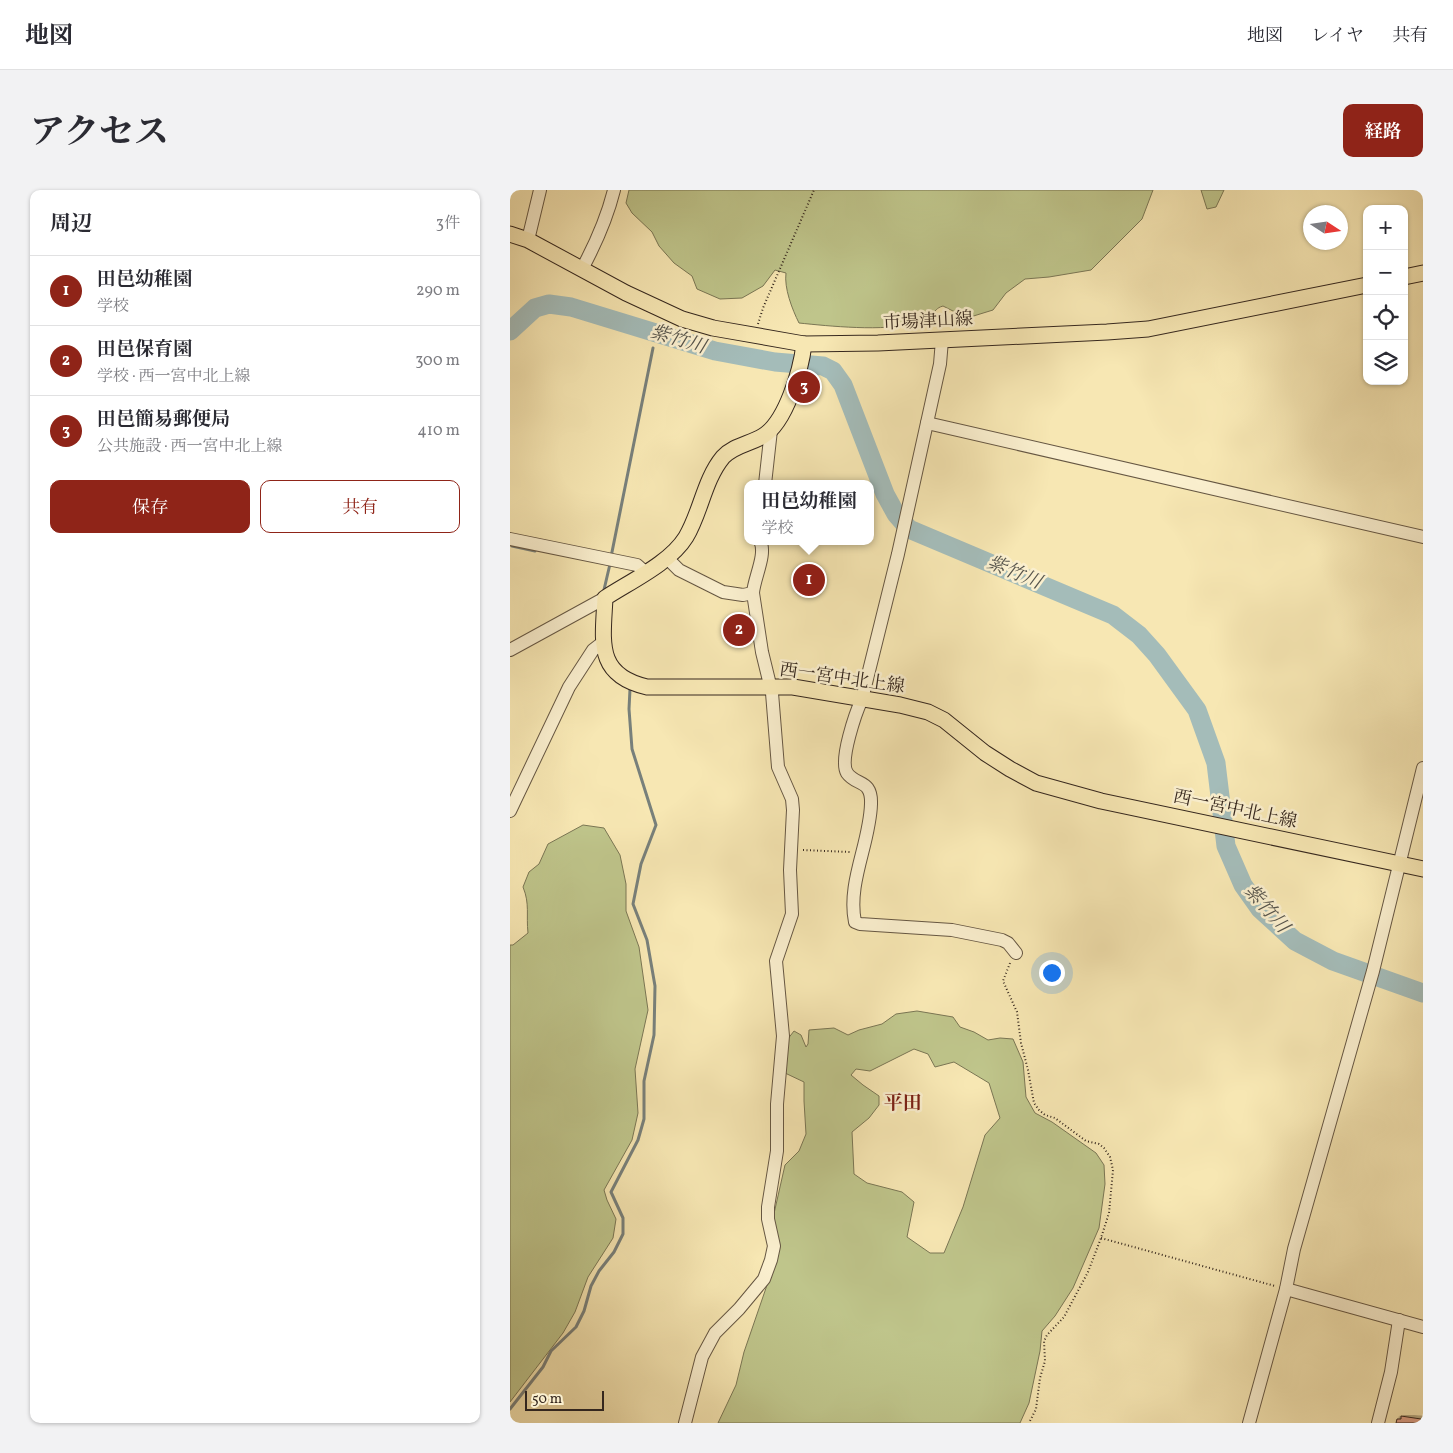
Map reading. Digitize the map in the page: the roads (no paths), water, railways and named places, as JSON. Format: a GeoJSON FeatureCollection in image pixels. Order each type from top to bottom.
{"type":"FeatureCollection","features":[{"type":"Feature","properties":{"kind":"main road","name":"市場津山線"},"geometry":{"type":"LineString","coordinates":[[510,234],[528,240],[626,294],[682,319],[713,328],[755,336],[803,351],[878,344],[1148,329],[1363,286]]}},
{"type":"Feature","properties":{"kind":"main road"},"geometry":{"type":"LineString","coordinates":[[1408,276],[1423,273]]}},
{"type":"Feature","properties":{"kind":"main road"},"geometry":{"type":"LineString","coordinates":[[605,598],[668,558],[679,547],[687,535],[713,473],[724,457],[736,446],[761,437],[771,430],[780,417],[797,376],[803,351]]}},
{"type":"Feature","properties":{"kind":"main road","name":"西一宮中北上線"},"geometry":{"type":"LineString","coordinates":[[605,598],[602,643],[608,662],[625,680],[635,684],[647,687],[793,687],[928,712],[944,720],[985,753],[1036,783],[1101,802],[1423,869]]}},
{"type":"Feature","properties":{"kind":"street"},"geometry":{"type":"LineString","coordinates":[[528,240],[540,190]]}},
{"type":"Feature","properties":{"kind":"street"},"geometry":{"type":"LineString","coordinates":[[582,269],[608,215],[614,190]]}},
{"type":"Feature","properties":{"kind":"street"},"geometry":{"type":"LineString","coordinates":[[942,340],[942,356],[904,531],[862,699],[857,710],[847,748],[846,771],[849,775],[866,785],[870,793],[871,804],[853,898],[855,922],[860,924],[971,933],[1002,940],[1008,943],[1016,953]]}},
{"type":"Feature","properties":{"kind":"street"},"geometry":{"type":"LineString","coordinates":[[927,423],[1423,538]]}},
{"type":"Feature","properties":{"kind":"street"},"geometry":{"type":"LineString","coordinates":[[765,480],[771,430]]}},
{"type":"Feature","properties":{"kind":"street"},"geometry":{"type":"LineString","coordinates":[[510,539],[637,565],[645,572]]}},
{"type":"Feature","properties":{"kind":"street"},"geometry":{"type":"LineString","coordinates":[[684,1423],[706,1346],[715,1333],[753,1294],[764,1279],[772,1260],[774,1246],[768,1219],[768,1207],[777,1150],[782,1036],[776,961],[792,914],[791,849],[793,810],[792,799],[778,767],[770,687],[753,593],[762,554],[762,545]]}},
{"type":"Feature","properties":{"kind":"street"},"geometry":{"type":"LineString","coordinates":[[668,558],[678,570],[723,592],[743,595],[753,593]]}},
{"type":"Feature","properties":{"kind":"street"},"geometry":{"type":"LineString","coordinates":[[510,650],[605,598]]}},
{"type":"Feature","properties":{"kind":"street"},"geometry":{"type":"LineString","coordinates":[[510,811],[569,687],[593,650],[602,643]]}},
{"type":"Feature","properties":{"kind":"street"},"geometry":{"type":"LineString","coordinates":[[1249,1423],[1286,1289],[1294,1249],[1373,971],[1401,864],[1423,768]]}},
{"type":"Feature","properties":{"kind":"street"},"geometry":{"type":"LineString","coordinates":[[1286,1289],[1423,1327]]}},
{"type":"Feature","properties":{"kind":"street"},"geometry":{"type":"LineString","coordinates":[[1378,1423],[1391,1372],[1399,1320]]}},
{"type":"Feature","properties":{"kind":"waterway","name":"紫竹川"},"geometry":{"type":"LineString","coordinates":[[510,331],[535,308],[549,304],[571,307],[715,351],[775,362],[823,366],[833,371],[843,385],[885,494],[896,514],[909,529],[1113,615],[1139,635],[1157,655],[1197,710],[1216,763],[1226,846],[1243,885],[1260,909],[1295,941],[1333,961],[1423,993]]}},
{"type":"Feature","properties":{"kind":"waterway"},"geometry":{"type":"LineString","coordinates":[[611,557],[653,348]]}},
{"type":"Feature","properties":{"kind":"waterway"},"geometry":{"type":"LineString","coordinates":[[512,546],[535,551]]}},
{"type":"Feature","properties":{"kind":"waterway"},"geometry":{"type":"LineString","coordinates":[[603,594],[610,564]]}},
{"type":"Feature","properties":{"kind":"waterway"},"geometry":{"type":"LineString","coordinates":[[510,1409],[543,1367],[551,1351],[576,1327],[584,1311],[591,1286],[599,1271],[614,1252],[623,1234],[623,1218],[611,1192],[638,1140],[644,1119],[644,1081],[654,1035],[655,986],[647,940],[633,904],[641,864],[656,825],[632,749],[629,709],[630,689]]}},
{"type":"Feature","properties":{"kind":"place","name":"田邑簡易郵便局"},"geometry":{"type":"Point","coordinates":[804,387]}},
{"type":"Feature","properties":{"kind":"place","name":"田邑幼稚園"},"geometry":{"type":"Point","coordinates":[809,580]}},
{"type":"Feature","properties":{"kind":"place","name":"田邑保育園"},"geometry":{"type":"Point","coordinates":[739,630]}},
{"type":"Feature","properties":{"kind":"district","name":"平田"},"geometry":{"type":"Point","coordinates":[903,1104]}}]}
